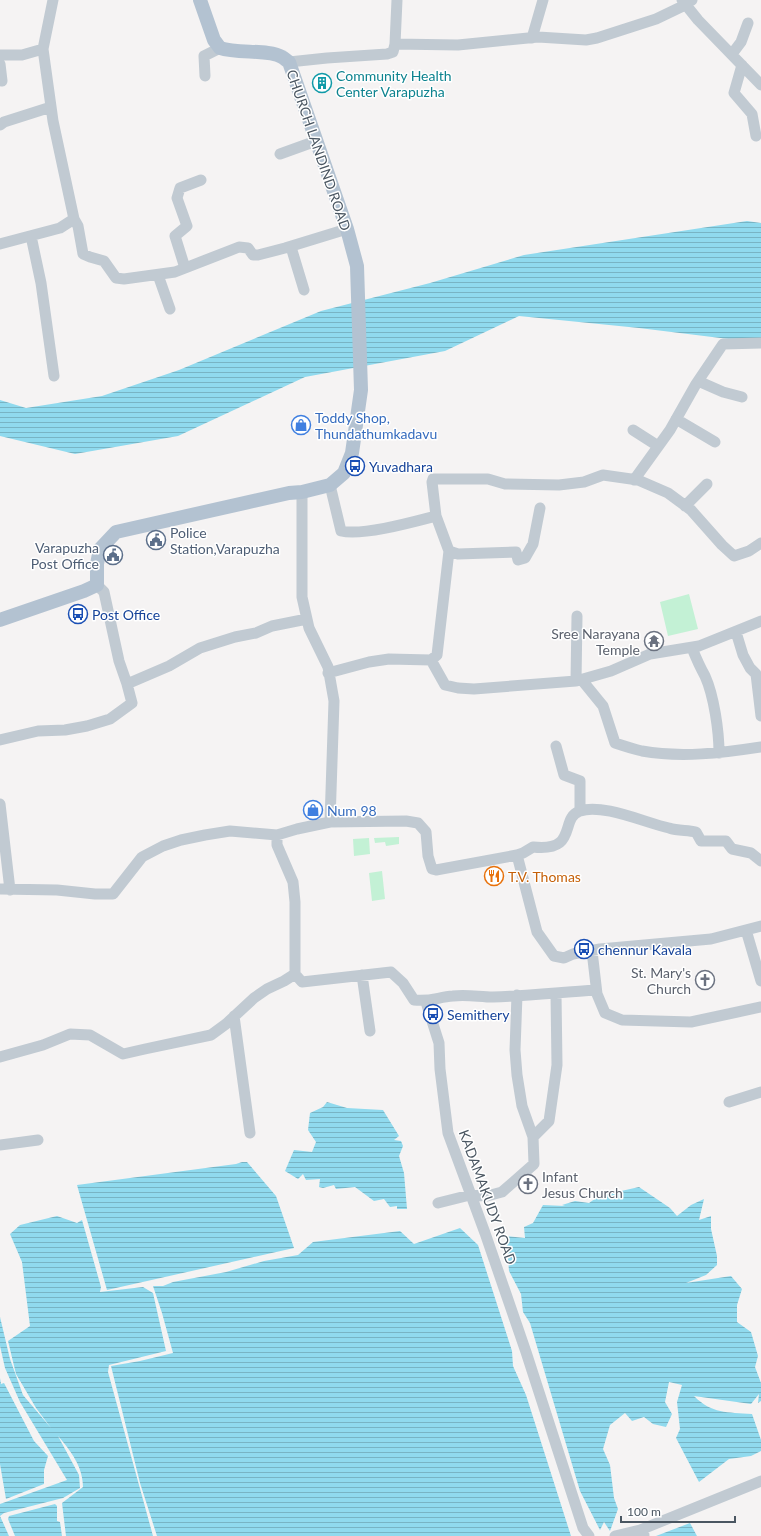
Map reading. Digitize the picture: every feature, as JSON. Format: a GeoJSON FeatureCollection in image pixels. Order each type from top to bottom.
{"type":"FeatureCollection","features":[{"type":"Feature","properties":{"kind":"main road"},"geometry":{"type":"LineString","coordinates":[[200,0],[214,40],[220,48]]}},
{"type":"Feature","properties":{"kind":"main road","name":"CHURCH LANDIND ROAD"},"geometry":{"type":"LineString","coordinates":[[220,48],[237,52],[275,54],[281,56],[289,62],[347,229],[357,266],[361,390],[352,453],[344,473],[330,485]]}},
{"type":"Feature","properties":{"kind":"main road"},"geometry":{"type":"LineString","coordinates":[[0,620],[84,591],[97,585],[100,549],[116,532],[290,492],[302,492],[330,485]]}},
{"type":"Feature","properties":{"kind":"street"},"geometry":{"type":"LineString","coordinates":[[53,0],[43,49],[52,107],[74,219],[78,226],[83,254],[104,261],[116,278],[124,279],[175,272],[239,247],[248,248],[253,254],[258,254],[290,247],[347,229]]}},
{"type":"Feature","properties":{"kind":"street"},"geometry":{"type":"LineString","coordinates":[[289,62],[387,54],[393,52],[395,44],[397,0]]}},
{"type":"Feature","properties":{"kind":"street"},"geometry":{"type":"LineString","coordinates":[[532,38],[543,0]]}},
{"type":"Feature","properties":{"kind":"street"},"geometry":{"type":"LineString","coordinates":[[395,44],[458,45],[532,38],[586,40],[597,38],[656,19],[686,1],[698,20],[761,85]]}},
{"type":"Feature","properties":{"kind":"street"},"geometry":{"type":"LineString","coordinates":[[732,54],[741,42],[748,23]]}},
{"type":"Feature","properties":{"kind":"street"},"geometry":{"type":"LineString","coordinates":[[205,76],[204,56],[220,48]]}},
{"type":"Feature","properties":{"kind":"street"},"geometry":{"type":"LineString","coordinates":[[0,55],[22,55],[43,49]]}},
{"type":"Feature","properties":{"kind":"street"},"geometry":{"type":"LineString","coordinates":[[0,64],[2,80]]}},
{"type":"Feature","properties":{"kind":"street"},"geometry":{"type":"LineString","coordinates":[[742,65],[734,93],[752,114],[756,136]]}},
{"type":"Feature","properties":{"kind":"street"},"geometry":{"type":"LineString","coordinates":[[0,125],[4,122],[52,107]]}},
{"type":"Feature","properties":{"kind":"street"},"geometry":{"type":"LineString","coordinates":[[280,154],[316,141]]}},
{"type":"Feature","properties":{"kind":"street"},"geometry":{"type":"LineString","coordinates":[[184,268],[175,236],[187,226],[177,198],[180,188],[201,180]]}},
{"type":"Feature","properties":{"kind":"street"},"geometry":{"type":"LineString","coordinates":[[0,244],[60,228],[74,219]]}},
{"type":"Feature","properties":{"kind":"street"},"geometry":{"type":"LineString","coordinates":[[32,236],[41,283],[54,376]]}},
{"type":"Feature","properties":{"kind":"street"},"geometry":{"type":"LineString","coordinates":[[290,247],[304,290]]}},
{"type":"Feature","properties":{"kind":"street"},"geometry":{"type":"LineString","coordinates":[[158,275],[170,308]]}},
{"type":"Feature","properties":{"kind":"street"},"geometry":{"type":"LineString","coordinates":[[634,480],[676,419],[723,344],[761,343]]}},
{"type":"Feature","properties":{"kind":"street"},"geometry":{"type":"LineString","coordinates":[[698,382],[723,392],[742,397]]}},
{"type":"Feature","properties":{"kind":"street"},"geometry":{"type":"LineString","coordinates":[[676,419],[715,442]]}},
{"type":"Feature","properties":{"kind":"street"},"geometry":{"type":"LineString","coordinates":[[633,430],[658,446]]}},
{"type":"Feature","properties":{"kind":"street"},"geometry":{"type":"LineString","coordinates":[[328,673],[369,662],[389,659],[431,660],[437,655],[449,551],[436,516],[432,482],[433,479],[488,479],[505,484],[558,485],[584,482],[603,475],[634,480],[668,493],[691,510],[722,545],[734,556],[749,551],[761,543]]}},
{"type":"Feature","properties":{"kind":"street"},"geometry":{"type":"LineString","coordinates":[[685,506],[707,484]]}},
{"type":"Feature","properties":{"kind":"street"},"geometry":{"type":"LineString","coordinates":[[330,485],[341,531],[349,532],[388,527],[436,516]]}},
{"type":"Feature","properties":{"kind":"street"},"geometry":{"type":"LineString","coordinates":[[302,492],[302,597],[310,628],[328,667],[334,701],[330,822]]}},
{"type":"Feature","properties":{"kind":"street"},"geometry":{"type":"LineString","coordinates":[[449,551],[458,554],[516,552],[518,560],[525,558],[533,544],[540,508]]}},
{"type":"Feature","properties":{"kind":"street"},"geometry":{"type":"LineString","coordinates":[[0,740],[38,731],[65,730],[87,726],[110,718],[132,703],[119,661],[104,592],[97,585]]}},
{"type":"Feature","properties":{"kind":"street"},"geometry":{"type":"LineString","coordinates":[[577,616],[579,680],[602,706],[615,743],[662,754],[718,753],[761,747]]}},
{"type":"Feature","properties":{"kind":"street"},"geometry":{"type":"LineString","coordinates":[[127,684],[170,666],[200,648],[235,637],[256,633],[272,626],[307,619]]}},
{"type":"Feature","properties":{"kind":"street"},"geometry":{"type":"LineString","coordinates":[[431,660],[445,685],[458,688],[474,689],[579,680],[611,671],[650,654],[699,646],[761,621]]}},
{"type":"Feature","properties":{"kind":"street"},"geometry":{"type":"LineString","coordinates":[[736,632],[743,656],[750,668],[756,674],[761,716]]}},
{"type":"Feature","properties":{"kind":"street"},"geometry":{"type":"LineString","coordinates":[[692,648],[698,666],[705,677],[710,692],[719,738],[718,753]]}},
{"type":"Feature","properties":{"kind":"street"},"geometry":{"type":"LineString","coordinates":[[556,746],[564,775],[580,781],[580,810]]}},
{"type":"Feature","properties":{"kind":"street"},"geometry":{"type":"LineString","coordinates":[[0,804],[5,889],[57,890],[95,894],[113,894],[142,857],[163,846],[204,835],[230,831],[277,835],[330,822],[406,821],[418,823],[426,832],[430,865],[432,869],[436,870],[517,855],[533,847],[542,848],[556,845],[564,839],[567,832],[568,823],[580,810],[612,811],[671,829],[696,832],[701,841],[726,841],[732,849],[751,853],[761,861]]}},
{"type":"Feature","properties":{"kind":"street"},"geometry":{"type":"LineString","coordinates":[[277,835],[277,845],[293,882],[295,902],[295,974],[302,982],[391,972],[403,983],[414,1000],[426,1002],[453,996],[556,994],[596,990]]}},
{"type":"Feature","properties":{"kind":"street"},"geometry":{"type":"LineString","coordinates":[[517,855],[537,932],[554,956],[564,958],[573,954],[616,947],[651,945],[711,938],[761,926]]}},
{"type":"Feature","properties":{"kind":"street"},"geometry":{"type":"LineString","coordinates":[[746,930],[761,980]]}},
{"type":"Feature","properties":{"kind":"street"},"geometry":{"type":"LineString","coordinates":[[592,951],[596,990],[605,1013],[622,1020],[691,1022],[712,1019],[761,1007]]}},
{"type":"Feature","properties":{"kind":"street"},"geometry":{"type":"LineString","coordinates":[[0,1057],[43,1045],[70,1034],[90,1035],[123,1054],[211,1035],[267,988],[284,981],[295,974]]}},
{"type":"Feature","properties":{"kind":"street"},"geometry":{"type":"LineString","coordinates":[[362,975],[370,1031]]}},
{"type":"Feature","properties":{"kind":"street"},"geometry":{"type":"LineString","coordinates":[[533,1137],[548,1121],[557,1065],[556,994]]}},
{"type":"Feature","properties":{"kind":"street"},"geometry":{"type":"LineString","coordinates":[[438,1203],[470,1195],[487,1196],[502,1192],[534,1164],[533,1137],[522,1106],[517,1075],[515,1050],[517,995]]}},
{"type":"Feature","properties":{"kind":"street","name":"KADAMAKUDY ROAD"},"geometry":{"type":"LineString","coordinates":[[426,1002],[439,1043],[440,1069],[448,1133],[523,1344],[583,1528],[589,1536]]}},
{"type":"Feature","properties":{"kind":"street"},"geometry":{"type":"LineString","coordinates":[[234,1016],[250,1133]]}},
{"type":"Feature","properties":{"kind":"street"},"geometry":{"type":"LineString","coordinates":[[729,1102],[761,1092]]}},
{"type":"Feature","properties":{"kind":"street"},"geometry":{"type":"LineString","coordinates":[[0,1145],[38,1140]]}},
{"type":"Feature","properties":{"kind":"street"},"geometry":{"type":"LineString","coordinates":[[615,1536],[642,1533],[761,1481]]}},
{"type":"Feature","properties":{"kind":"green space"},"geometry":{"type":"Polygon","coordinates":[[[689,594],[698,629],[668,636],[660,602],[689,594]]]}},
{"type":"Feature","properties":{"kind":"green space"},"geometry":{"type":"Polygon","coordinates":[[[399,837],[399,844],[386,846],[385,842],[375,843],[374,838],[399,837]]]}},
{"type":"Feature","properties":{"kind":"green space"},"geometry":{"type":"Polygon","coordinates":[[[369,838],[370,854],[354,856],[353,839],[369,838]]]}},
{"type":"Feature","properties":{"kind":"green space"},"geometry":{"type":"Polygon","coordinates":[[[382,871],[385,899],[372,901],[369,873],[382,871]]]}},
{"type":"Feature","properties":{"kind":"water"},"geometry":{"type":"Polygon","coordinates":[[[747,221],[761,223],[761,343],[639,328],[519,316],[445,351],[305,377],[178,436],[75,454],[0,436],[0,400],[26,408],[102,396],[179,370],[321,311],[430,283],[524,255],[747,221]]]}},
{"type":"Feature","properties":{"kind":"water"},"geometry":{"type":"Polygon","coordinates":[[[327,1102],[347,1108],[383,1110],[399,1136],[394,1140],[401,1141],[403,1146],[399,1156],[404,1173],[407,1209],[397,1209],[397,1206],[390,1207],[384,1199],[374,1201],[355,1187],[336,1189],[334,1185],[323,1188],[319,1187],[320,1179],[306,1180],[303,1174],[298,1179],[285,1171],[294,1150],[312,1152],[316,1142],[308,1130],[310,1113],[323,1107],[327,1102]]]}},
{"type":"Feature","properties":{"kind":"water"},"geometry":{"type":"Polygon","coordinates":[[[247,1162],[276,1196],[294,1248],[107,1290],[77,1185],[247,1162]]]}},
{"type":"Feature","properties":{"kind":"water"},"geometry":{"type":"Polygon","coordinates":[[[639,1187],[670,1208],[677,1216],[691,1205],[704,1199],[699,1220],[711,1216],[711,1229],[717,1256],[717,1265],[706,1275],[686,1283],[731,1276],[742,1289],[737,1305],[737,1322],[751,1332],[758,1356],[755,1367],[761,1383],[761,1401],[758,1403],[759,1394],[751,1404],[694,1396],[707,1406],[720,1411],[752,1414],[761,1440],[761,1451],[751,1456],[729,1459],[699,1482],[676,1438],[680,1429],[677,1402],[682,1385],[669,1382],[665,1402],[672,1414],[666,1427],[653,1424],[644,1417],[632,1421],[625,1413],[610,1425],[603,1449],[610,1465],[614,1498],[618,1509],[610,1531],[604,1522],[600,1530],[580,1491],[530,1323],[523,1312],[521,1294],[509,1271],[506,1236],[525,1238],[524,1227],[533,1223],[543,1205],[565,1206],[562,1205],[575,1201],[589,1203],[599,1196],[639,1187]]]}},
{"type":"Feature","properties":{"kind":"water"},"geometry":{"type":"Polygon","coordinates":[[[57,1216],[77,1223],[82,1220],[101,1287],[100,1292],[143,1287],[153,1293],[166,1351],[109,1365],[108,1372],[153,1536],[66,1536],[62,1503],[83,1487],[79,1466],[58,1436],[79,1475],[80,1488],[63,1498],[4,1513],[0,1516],[0,1504],[67,1480],[20,1402],[5,1368],[0,1346],[0,1317],[10,1359],[23,1395],[51,1428],[36,1408],[16,1374],[8,1341],[30,1326],[22,1262],[10,1234],[20,1225],[57,1216]]]}},
{"type":"Feature","properties":{"kind":"water"},"geometry":{"type":"Polygon","coordinates":[[[460,1228],[478,1245],[512,1351],[513,1366],[526,1395],[571,1536],[157,1536],[140,1483],[111,1366],[173,1353],[153,1286],[163,1286],[173,1282],[226,1272],[264,1261],[298,1255],[313,1242],[400,1231],[414,1244],[460,1228]]]}},
{"type":"Feature","properties":{"kind":"water"},"geometry":{"type":"Polygon","coordinates":[[[0,1378],[1,1384],[4,1383],[34,1441],[48,1456],[44,1470],[44,1484],[6,1499],[0,1464],[0,1378]]]}},
{"type":"Feature","properties":{"kind":"water"},"geometry":{"type":"Polygon","coordinates":[[[55,1504],[57,1506],[57,1521],[60,1522],[62,1536],[15,1536],[8,1519],[9,1516],[55,1504]]]}},
{"type":"Feature","properties":{"kind":"water"},"geometry":{"type":"Polygon","coordinates":[[[0,1516],[9,1536],[0,1536],[0,1516]]]}},
{"type":"Feature","properties":{"kind":"water"},"geometry":{"type":"Polygon","coordinates":[[[690,1523],[697,1536],[656,1536],[690,1523]]]}},
{"type":"Feature","properties":{"kind":"place","name":"Community Health Center Varapuzha"},"geometry":{"type":"Point","coordinates":[322,83]}},
{"type":"Feature","properties":{"kind":"place","name":"Toddy Shop, Thundathumkadavu"},"geometry":{"type":"Point","coordinates":[301,425]}},
{"type":"Feature","properties":{"kind":"place","name":"Yuvadhara"},"geometry":{"type":"Point","coordinates":[355,466]}},
{"type":"Feature","properties":{"kind":"place","name":"Police Station,Varapuzha"},"geometry":{"type":"Point","coordinates":[156,540]}},
{"type":"Feature","properties":{"kind":"place","name":"Varapuzha Post Office"},"geometry":{"type":"Point","coordinates":[113,555]}},
{"type":"Feature","properties":{"kind":"place","name":"Post Office"},"geometry":{"type":"Point","coordinates":[78,614]}},
{"type":"Feature","properties":{"kind":"place","name":"Sree Narayana Temple"},"geometry":{"type":"Point","coordinates":[654,641]}},
{"type":"Feature","properties":{"kind":"place","name":"Num 98"},"geometry":{"type":"Point","coordinates":[313,810]}},
{"type":"Feature","properties":{"kind":"place","name":"T.V. Thomas"},"geometry":{"type":"Point","coordinates":[494,876]}},
{"type":"Feature","properties":{"kind":"place","name":"chennur Kavala"},"geometry":{"type":"Point","coordinates":[584,949]}},
{"type":"Feature","properties":{"kind":"place","name":"St. Mary's Church"},"geometry":{"type":"Point","coordinates":[705,980]}},
{"type":"Feature","properties":{"kind":"place","name":"Semithery"},"geometry":{"type":"Point","coordinates":[433,1014]}},
{"type":"Feature","properties":{"kind":"place","name":"Infant Jesus Church"},"geometry":{"type":"Point","coordinates":[528,1184]}}]}
